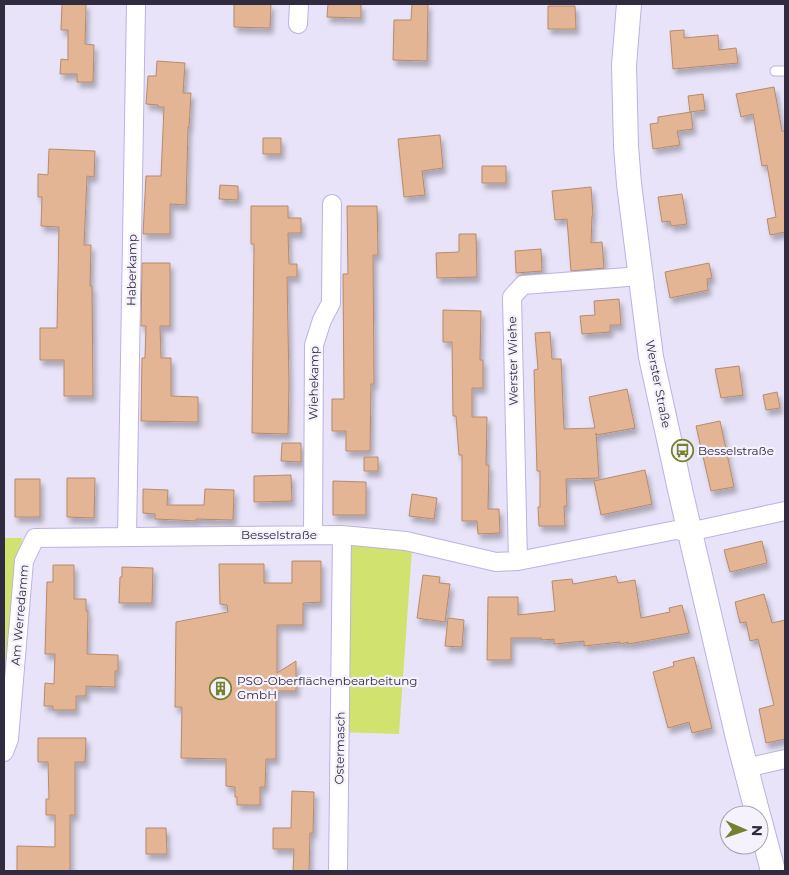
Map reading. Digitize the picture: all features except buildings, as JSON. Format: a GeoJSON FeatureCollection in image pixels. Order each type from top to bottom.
{"type":"FeatureCollection","features":[{"type":"Feature","properties":{"kind":"main road","name":"Werster Straße"},"geometry":{"type":"LineString","coordinates":[[629,4],[624,65],[626,146],[651,357],[689,532],[756,805]]}},
{"type":"Feature","properties":{"kind":"main road","name":"Werster Straße"},"geometry":{"type":"LineString","coordinates":[[768,855],[772,871]]}},
{"type":"Feature","properties":{"kind":"street","name":"Haberkamp"},"geometry":{"type":"LineString","coordinates":[[127,536],[136,4]]}},
{"type":"Feature","properties":{"kind":"street"},"geometry":{"type":"LineString","coordinates":[[298,24],[299,4]]}},
{"type":"Feature","properties":{"kind":"street","name":"Wiehekamp"},"geometry":{"type":"LineString","coordinates":[[313,535],[314,346],[322,320],[331,302],[332,204]]}},
{"type":"Feature","properties":{"kind":"street","name":"Werster Wiehe"},"geometry":{"type":"LineString","coordinates":[[518,561],[512,297],[523,285],[641,276]]}},
{"type":"Feature","properties":{"kind":"street","name":"Besselstraße"},"geometry":{"type":"LineString","coordinates":[[35,538],[342,535],[406,541],[496,562],[518,561],[676,530],[689,532],[785,512]]}},
{"type":"Feature","properties":{"kind":"street","name":"Ostermasch"},"geometry":{"type":"LineString","coordinates":[[338,871],[342,535]]}},
{"type":"Feature","properties":{"kind":"street","name":"Am Werredamm"},"geometry":{"type":"LineString","coordinates":[[4,752],[9,739],[24,561],[35,538]]}},
{"type":"Feature","properties":{"kind":"street"},"geometry":{"type":"LineString","coordinates":[[746,768],[785,759]]}},
{"type":"Feature","properties":{"kind":"lane"},"geometry":{"type":"LineString","coordinates":[[776,72],[785,71]]}},
{"type":"Feature","properties":{"kind":"green space"},"geometry":{"type":"Polygon","coordinates":[[[4,538],[22,538],[14,647],[4,739],[4,538]]]}},
{"type":"Feature","properties":{"kind":"green space"},"geometry":{"type":"Polygon","coordinates":[[[340,544],[412,549],[399,734],[338,732],[340,544]]]}},
{"type":"Feature","properties":{"kind":"place","name":"Besselstraße"},"geometry":{"type":"Point","coordinates":[682,451]}},
{"type":"Feature","properties":{"kind":"place","name":"PSO-Oberflächenbearbeitung GmbH"},"geometry":{"type":"Point","coordinates":[221,688]}}]}
